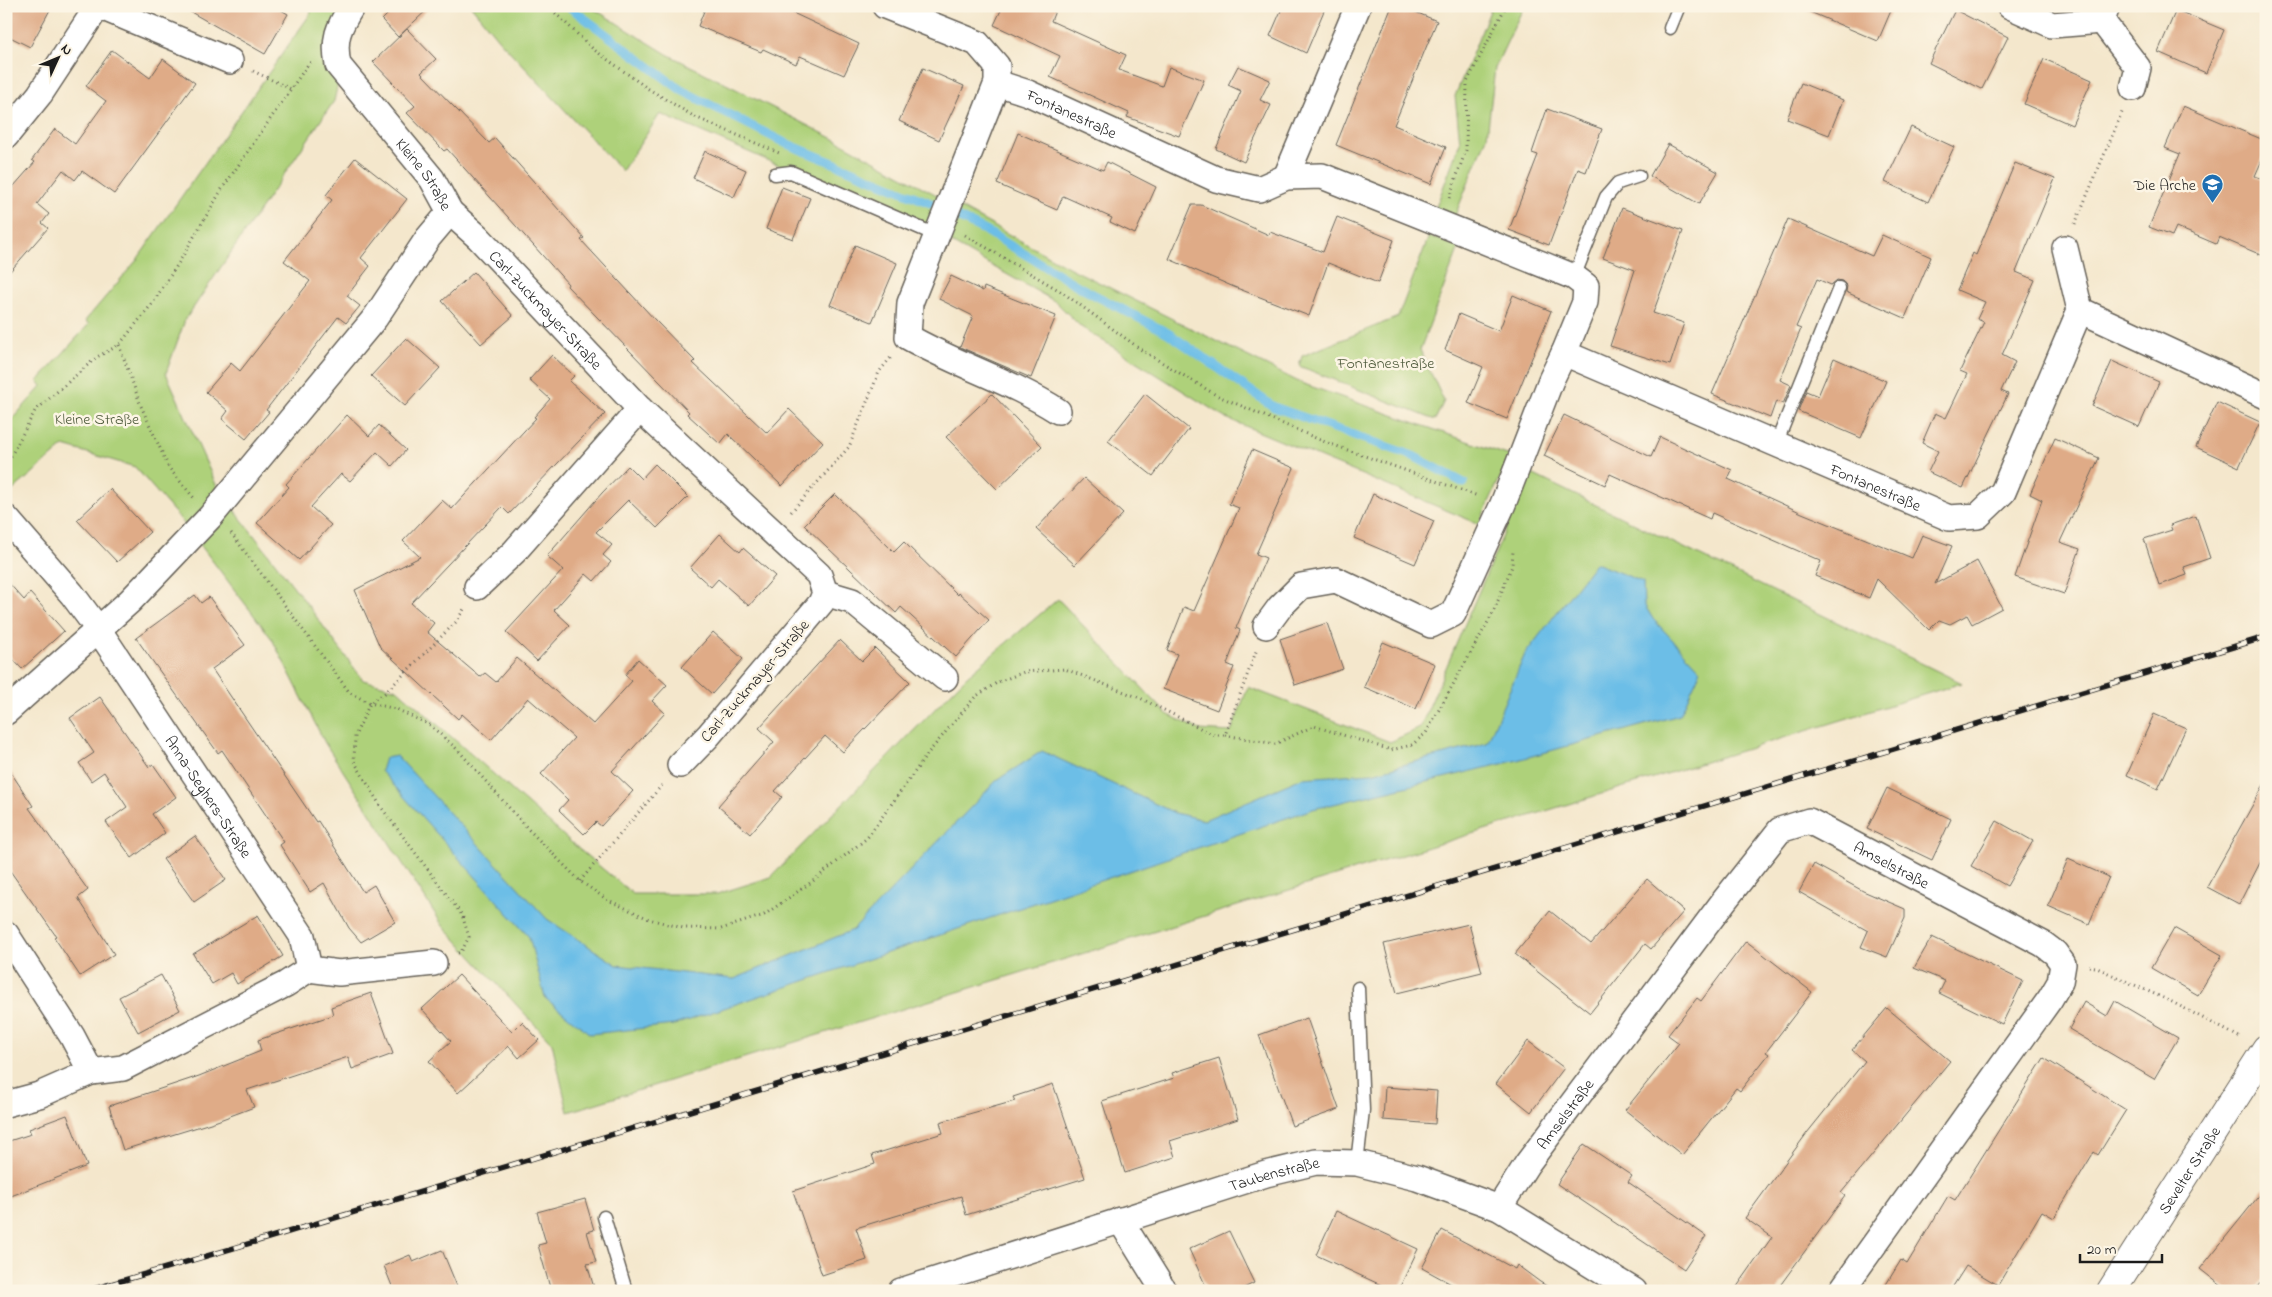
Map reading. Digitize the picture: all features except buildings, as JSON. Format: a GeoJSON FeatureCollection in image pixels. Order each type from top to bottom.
{"type":"FeatureCollection","features":[{"type":"Feature","properties":{"kind":"street"},"geometry":{"type":"LineString","coordinates":[[6,136],[40,94],[99,6],[230,61]]}},
{"type":"Feature","properties":{"kind":"street","name":"Kleine Straße"},"geometry":{"type":"LineString","coordinates":[[6,712],[130,601],[211,516],[375,318],[428,238],[450,212],[432,179],[338,65],[336,52],[337,29],[352,6]]}},
{"type":"Feature","properties":{"kind":"street"},"geometry":{"type":"LineString","coordinates":[[885,6],[977,43],[997,66],[997,83],[938,228],[910,304],[908,337],[936,352],[1030,393],[1058,411]]}},
{"type":"Feature","properties":{"kind":"street"},"geometry":{"type":"LineString","coordinates":[[1286,177],[1358,6]]}},
{"type":"Feature","properties":{"kind":"street"},"geometry":{"type":"LineString","coordinates":[[2010,6],[2052,25],[2104,14],[2138,68],[2133,88]]}},
{"type":"Feature","properties":{"kind":"street","name":"Fontanestraße"},"geometry":{"type":"LineString","coordinates":[[997,83],[1028,93],[1216,179],[1259,189],[1286,177],[1322,176],[1442,222],[1574,277]]}},
{"type":"Feature","properties":{"kind":"street","name":"Carl-Zuckmayer-Straße"},"geometry":{"type":"LineString","coordinates":[[450,212],[478,237],[640,409],[819,575],[825,592],[820,603],[708,736],[680,765]]}},
{"type":"Feature","properties":{"kind":"street"},"geometry":{"type":"LineString","coordinates":[[2065,248],[2080,310],[2266,396]]}},
{"type":"Feature","properties":{"kind":"street"},"geometry":{"type":"LineString","coordinates":[[1266,626],[1280,607],[1302,586],[1336,580],[1431,625],[1453,614],[1502,504],[1551,380],[1585,302],[1586,286],[1574,277]]}},
{"type":"Feature","properties":{"kind":"street","name":"Fontanestraße"},"geometry":{"type":"LineString","coordinates":[[1564,353],[1949,518],[1978,516],[2003,492],[2080,310]]}},
{"type":"Feature","properties":{"kind":"street"},"geometry":{"type":"LineString","coordinates":[[477,587],[514,552],[640,409]]}},
{"type":"Feature","properties":{"kind":"street"},"geometry":{"type":"LineString","coordinates":[[6,518],[72,594],[98,629]]}},
{"type":"Feature","properties":{"kind":"street"},"geometry":{"type":"LineString","coordinates":[[825,592],[852,601],[945,678]]}},
{"type":"Feature","properties":{"kind":"street","name":"Anna-Seghers-Straße"},"geometry":{"type":"LineString","coordinates":[[98,629],[302,936],[309,969]]}},
{"type":"Feature","properties":{"kind":"street","name":"Amselstraße"},"geometry":{"type":"LineString","coordinates":[[1499,1208],[1527,1164],[1724,901],[1780,830],[1809,821],[2043,944],[2055,953],[2063,964]]}},
{"type":"Feature","properties":{"kind":"street"},"geometry":{"type":"LineString","coordinates":[[6,934],[72,1036],[91,1072]]}},
{"type":"Feature","properties":{"kind":"street"},"geometry":{"type":"LineString","coordinates":[[6,1104],[39,1095],[91,1072],[123,1068],[286,984],[309,969],[339,972],[434,963]]}},
{"type":"Feature","properties":{"kind":"street"},"geometry":{"type":"LineString","coordinates":[[1841,1291],[2050,999],[2060,982],[2063,964]]}},
{"type":"Feature","properties":{"kind":"street","name":"Sevelter Straße"},"geometry":{"type":"LineString","coordinates":[[2111,1291],[2266,1050]]}},
{"type":"Feature","properties":{"kind":"street","name":"Taubenstraße"},"geometry":{"type":"LineString","coordinates":[[900,1291],[1266,1174],[1316,1162],[1357,1163],[1417,1178],[1499,1208],[1634,1291]]}},
{"type":"Feature","properties":{"kind":"street"},"geometry":{"type":"LineString","coordinates":[[1120,1220],[1164,1291]]}},
{"type":"Feature","properties":{"kind":"lane"},"geometry":{"type":"LineString","coordinates":[[1670,28],[1679,6]]}},
{"type":"Feature","properties":{"kind":"lane"},"geometry":{"type":"LineString","coordinates":[[775,174],[791,172],[938,228]]}},
{"type":"Feature","properties":{"kind":"lane"},"geometry":{"type":"LineString","coordinates":[[1574,277],[1606,197],[1618,183],[1639,176]]}},
{"type":"Feature","properties":{"kind":"lane"},"geometry":{"type":"LineString","coordinates":[[1776,444],[1839,288]]}},
{"type":"Feature","properties":{"kind":"lane"},"geometry":{"type":"LineString","coordinates":[[1357,1163],[1363,1110],[1358,988]]}},
{"type":"Feature","properties":{"kind":"lane"},"geometry":{"type":"LineString","coordinates":[[604,1217],[626,1291]]}},
{"type":"Feature","properties":{"kind":"path"},"geometry":{"type":"LineString","coordinates":[[548,6],[593,49],[647,88],[695,117],[780,153]]}},
{"type":"Feature","properties":{"kind":"path"},"geometry":{"type":"LineString","coordinates":[[1442,222],[1466,150],[1467,82],[1506,6]]}},
{"type":"Feature","properties":{"kind":"path"},"geometry":{"type":"LineString","coordinates":[[6,465],[34,411],[97,357],[119,345],[152,304],[222,189],[309,63],[336,52]]}},
{"type":"Feature","properties":{"kind":"path"},"geometry":{"type":"LineString","coordinates":[[230,61],[291,89]]}},
{"type":"Feature","properties":{"kind":"path"},"geometry":{"type":"LineString","coordinates":[[2065,248],[2133,88]]}},
{"type":"Feature","properties":{"kind":"path"},"geometry":{"type":"LineString","coordinates":[[938,228],[1062,292],[1143,351],[1216,395],[1326,442],[1502,504]]}},
{"type":"Feature","properties":{"kind":"path"},"geometry":{"type":"LineString","coordinates":[[773,532],[850,447],[879,372],[908,337]]}},
{"type":"Feature","properties":{"kind":"path"},"geometry":{"type":"LineString","coordinates":[[119,345],[141,406],[168,468],[211,516],[228,529],[350,693],[370,703],[396,708],[430,725],[458,750],[529,830],[580,880],[615,903],[648,919],[683,928],[720,929],[764,915],[813,882],[867,838],[929,752],[975,697],[998,682],[1024,672],[1065,669],[1140,698],[1204,731],[1214,734],[1274,744],[1314,726],[1391,750],[1412,745],[1426,733],[1493,613],[1512,566],[1514,541]]}},
{"type":"Feature","properties":{"kind":"path"},"geometry":{"type":"LineString","coordinates":[[434,963],[461,952],[468,937],[462,915],[381,807],[354,761],[355,736],[370,703],[386,693],[457,621],[477,587]]}},
{"type":"Feature","properties":{"kind":"path"},"geometry":{"type":"LineString","coordinates":[[1225,735],[1266,626]]}},
{"type":"Feature","properties":{"kind":"path"},"geometry":{"type":"LineString","coordinates":[[580,880],[680,765]]}},
{"type":"Feature","properties":{"kind":"path"},"geometry":{"type":"LineString","coordinates":[[2063,964],[2095,966],[2172,1002],[2266,1050]]}},
{"type":"Feature","properties":{"kind":"green space"},"geometry":{"type":"Polygon","coordinates":[[[309,6],[368,6],[349,35],[334,101],[185,320],[166,373],[218,489],[363,680],[397,689],[580,850],[633,894],[717,894],[771,877],[966,677],[1058,599],[1167,714],[1200,730],[1231,732],[1248,687],[1390,742],[1420,728],[1530,473],[1962,683],[568,1112],[552,1043],[443,926],[325,743],[272,639],[182,521],[135,467],[64,446],[6,496],[6,426],[42,386],[38,381],[89,324],[85,321],[136,261],[311,13],[309,6]]]}},
{"type":"Feature","properties":{"kind":"green space"},"geometry":{"type":"Polygon","coordinates":[[[471,6],[589,6],[667,54],[840,142],[1072,269],[1301,383],[1510,456],[1479,524],[1226,418],[1081,327],[1056,302],[923,227],[660,114],[622,171],[499,40],[471,6]]]}},
{"type":"Feature","properties":{"kind":"green space"},"geometry":{"type":"Polygon","coordinates":[[[1492,6],[1524,6],[1495,68],[1487,137],[1452,223],[1432,218],[1460,142],[1455,96],[1492,6]]]}},
{"type":"Feature","properties":{"kind":"green space","name":"Fontanestraße"},"geometry":{"type":"Polygon","coordinates":[[[1429,236],[1459,247],[1420,350],[1444,401],[1435,420],[1299,366],[1302,356],[1398,317],[1429,236]]]}},
{"type":"Feature","properties":{"kind":"water"},"geometry":{"type":"Polygon","coordinates":[[[1595,563],[1643,582],[1644,604],[1653,619],[1701,670],[1680,715],[1514,761],[1313,809],[674,1025],[590,1034],[545,998],[529,937],[381,771],[385,758],[397,756],[547,919],[617,965],[734,979],[853,930],[997,780],[1042,751],[1175,813],[1204,820],[1302,778],[1372,773],[1487,743],[1525,654],[1595,563]]]}},
{"type":"Feature","properties":{"kind":"waterway"},"geometry":{"type":"LineString","coordinates":[[568,6],[681,90],[785,143],[935,205]]}},
{"type":"Feature","properties":{"kind":"waterway"},"geometry":{"type":"LineString","coordinates":[[955,216],[986,231],[1083,289],[1168,333],[1274,407],[1413,456],[1464,483]]}},
{"type":"Feature","properties":{"kind":"railway"},"geometry":{"type":"LineString","coordinates":[[87,1291],[2266,637]]}},
{"type":"Feature","properties":{"kind":"place","name":"Die Arche"},"geometry":{"type":"Point","coordinates":[2212,203]}}]}
